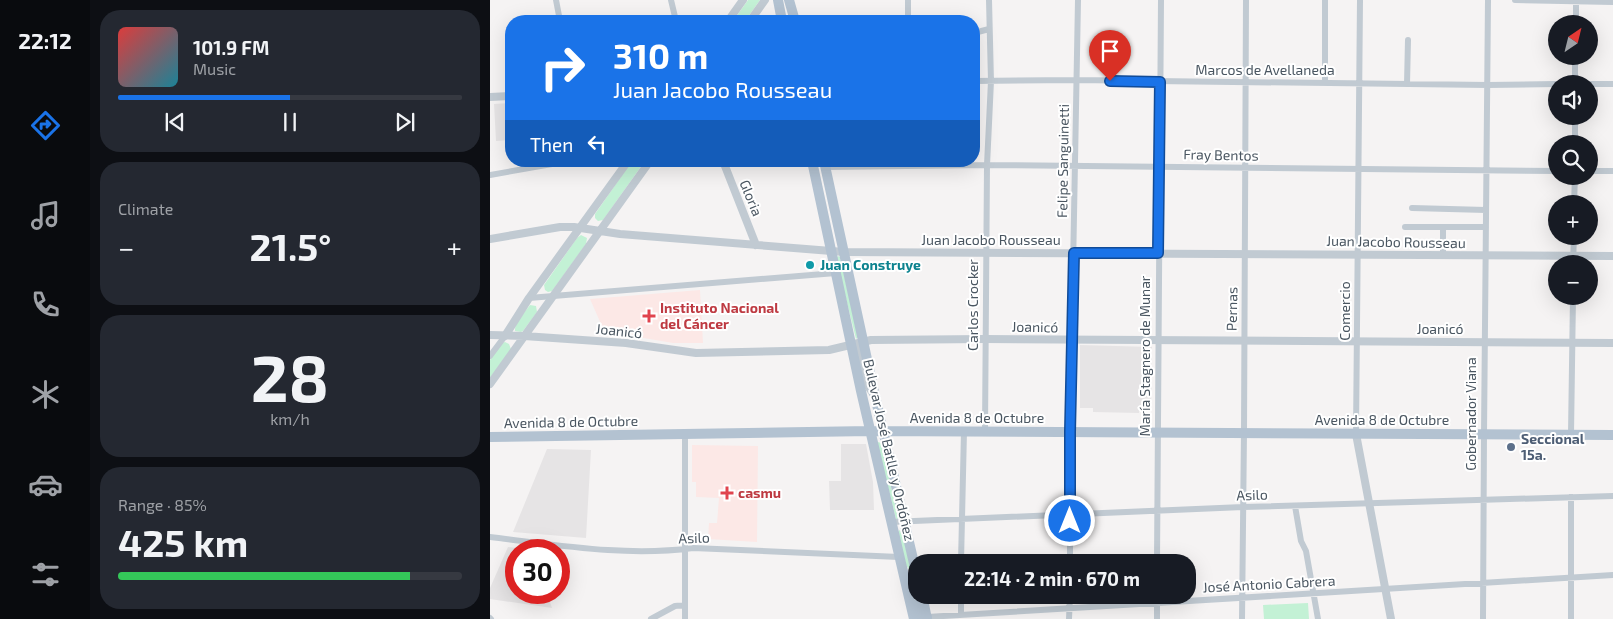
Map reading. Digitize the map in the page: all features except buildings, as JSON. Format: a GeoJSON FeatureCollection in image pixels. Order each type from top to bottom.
{"type":"FeatureCollection","features":[{"type":"Feature","properties":{"kind":"main road"},"geometry":{"type":"LineString","coordinates":[[778,0],[781,15]]}},
{"type":"Feature","properties":{"kind":"main road"},"geometry":{"type":"LineString","coordinates":[[789,0],[793,15]]}},
{"type":"Feature","properties":{"kind":"main road","name":"Bulevar José Batlle y Ordóñez"},"geometry":{"type":"LineString","coordinates":[[813,167],[870,431],[914,619]]}},
{"type":"Feature","properties":{"kind":"main road","name":"Bulevar José Batlle y Ordóñez"},"geometry":{"type":"LineString","coordinates":[[826,167],[875,396],[912,554]]}},
{"type":"Feature","properties":{"kind":"main road"},"geometry":{"type":"LineString","coordinates":[[818,189],[824,198],[836,245],[844,252]]}},
{"type":"Feature","properties":{"kind":"main road","name":"Avenida 8 de Octubre"},"geometry":{"type":"LineString","coordinates":[[490,437],[870,431],[1613,435]]}},
{"type":"Feature","properties":{"kind":"main road"},"geometry":{"type":"LineString","coordinates":[[900,560],[909,574],[920,616],[927,618],[924,604]]}},
{"type":"Feature","properties":{"kind":"street"},"geometry":{"type":"LineString","coordinates":[[556,0],[559,15]]}},
{"type":"Feature","properties":{"kind":"street"},"geometry":{"type":"LineString","coordinates":[[671,0],[675,15]]}},
{"type":"Feature","properties":{"kind":"street"},"geometry":{"type":"LineString","coordinates":[[732,15],[743,0]]}},
{"type":"Feature","properties":{"kind":"street"},"geometry":{"type":"LineString","coordinates":[[754,15],[765,0]]}},
{"type":"Feature","properties":{"kind":"street"},"geometry":{"type":"LineString","coordinates":[[908,0],[908,15]]}},
{"type":"Feature","properties":{"kind":"street","name":"Carlos Crocker"},"geometry":{"type":"LineString","coordinates":[[985,431],[987,165],[991,81],[989,0]]}},
{"type":"Feature","properties":{"kind":"street","name":"Felipe Sanguinetti"},"geometry":{"type":"LineString","coordinates":[[1070,554],[1070,432],[1078,0]]}},
{"type":"Feature","properties":{"kind":"street","name":"María Stagnero de Munar"},"geometry":{"type":"LineString","coordinates":[[1156,554],[1161,0]]}},
{"type":"Feature","properties":{"kind":"street","name":"Pernas"},"geometry":{"type":"LineString","coordinates":[[1242,619],[1246,0]]}},
{"type":"Feature","properties":{"kind":"street"},"geometry":{"type":"LineString","coordinates":[[1325,0],[1325,83]]}},
{"type":"Feature","properties":{"kind":"street","name":"Comercio"},"geometry":{"type":"LineString","coordinates":[[1360,0],[1356,434],[1391,619]]}},
{"type":"Feature","properties":{"kind":"street","name":"Gobernador Viana"},"geometry":{"type":"LineString","coordinates":[[1484,619],[1483,499],[1488,0]]}},
{"type":"Feature","properties":{"kind":"street"},"geometry":{"type":"LineString","coordinates":[[1515,0],[1613,2]]}},
{"type":"Feature","properties":{"kind":"street"},"geometry":{"type":"LineString","coordinates":[[1576,1],[1576,15]]}},
{"type":"Feature","properties":{"kind":"street"},"geometry":{"type":"LineString","coordinates":[[980,31],[989,29]]}},
{"type":"Feature","properties":{"kind":"street"},"geometry":{"type":"LineString","coordinates":[[1407,84],[1408,40]]}},
{"type":"Feature","properties":{"kind":"street","name":"Marcos de Avellaneda"},"geometry":{"type":"LineString","coordinates":[[980,81],[1076,80],[1359,84],[1548,84]]}},
{"type":"Feature","properties":{"kind":"street"},"geometry":{"type":"LineString","coordinates":[[1598,84],[1613,84]]}},
{"type":"Feature","properties":{"kind":"street"},"geometry":{"type":"LineString","coordinates":[[490,97],[505,96]]}},
{"type":"Feature","properties":{"kind":"street","name":"Fray Bentos"},"geometry":{"type":"LineString","coordinates":[[980,165],[1548,171]]}},
{"type":"Feature","properties":{"kind":"street"},"geometry":{"type":"LineString","coordinates":[[490,175],[535,167]]}},
{"type":"Feature","properties":{"kind":"street"},"geometry":{"type":"LineString","coordinates":[[491,355],[624,167]]}},
{"type":"Feature","properties":{"kind":"street"},"geometry":{"type":"LineString","coordinates":[[490,384],[646,167]]}},
{"type":"Feature","properties":{"kind":"street","name":"Gloria"},"geometry":{"type":"LineString","coordinates":[[724,167],[756,244]]}},
{"type":"Feature","properties":{"kind":"street"},"geometry":{"type":"LineString","coordinates":[[1598,171],[1613,171]]}},
{"type":"Feature","properties":{"kind":"street"},"geometry":{"type":"LineString","coordinates":[[1412,208],[1486,210]]}},
{"type":"Feature","properties":{"kind":"street"},"geometry":{"type":"LineString","coordinates":[[1405,226],[1486,227]]}},
{"type":"Feature","properties":{"kind":"street","name":"Juan Jacobo Rousseau"},"geometry":{"type":"LineString","coordinates":[[490,239],[560,227],[580,227],[630,234],[844,252],[1358,254],[1548,259]]}},
{"type":"Feature","properties":{"kind":"street"},"geometry":{"type":"LineString","coordinates":[[1443,227],[1443,255]]}},
{"type":"Feature","properties":{"kind":"street","name":"Juan Jacobo Rousseau"},"geometry":{"type":"LineString","coordinates":[[1598,258],[1613,256]]}},
{"type":"Feature","properties":{"kind":"street"},"geometry":{"type":"LineString","coordinates":[[530,298],[836,273]]}},
{"type":"Feature","properties":{"kind":"street"},"geometry":{"type":"LineString","coordinates":[[1571,434],[1573,305]]}},
{"type":"Feature","properties":{"kind":"street","name":"Joanicó"},"geometry":{"type":"LineString","coordinates":[[490,335],[626,343],[696,353],[829,350],[871,340],[985,338],[1613,343]]}},
{"type":"Feature","properties":{"kind":"street"},"geometry":{"type":"LineString","coordinates":[[490,344],[491,355]]}},
{"type":"Feature","properties":{"kind":"street","name":"Bulevar José Batlle y Ordóñez"},"geometry":{"type":"LineString","coordinates":[[852,346],[856,347],[859,351],[868,386],[875,396]]}},
{"type":"Feature","properties":{"kind":"street"},"geometry":{"type":"LineString","coordinates":[[961,554],[964,431]]}},
{"type":"Feature","properties":{"kind":"street"},"geometry":{"type":"LineString","coordinates":[[684,619],[685,434]]}},
{"type":"Feature","properties":{"kind":"street","name":"Asilo"},"geometry":{"type":"LineString","coordinates":[[891,522],[1244,507],[1613,496]]}},
{"type":"Feature","properties":{"kind":"street"},"geometry":{"type":"LineString","coordinates":[[1571,497],[1570,578],[1572,619]]}},
{"type":"Feature","properties":{"kind":"street"},"geometry":{"type":"LineString","coordinates":[[1296,506],[1301,541],[1306,551],[1318,619]]}},
{"type":"Feature","properties":{"kind":"street","name":"Asilo"},"geometry":{"type":"LineString","coordinates":[[490,537],[620,551],[671,551],[694,548],[900,560]]}},
{"type":"Feature","properties":{"kind":"street","name":"José Antonio Cabrera"},"geometry":{"type":"LineString","coordinates":[[1196,601],[1613,576]]}},
{"type":"Feature","properties":{"kind":"street"},"geometry":{"type":"LineString","coordinates":[[961,604],[961,615]]}},
{"type":"Feature","properties":{"kind":"street"},"geometry":{"type":"LineString","coordinates":[[1070,604],[1070,619]]}},
{"type":"Feature","properties":{"kind":"street"},"geometry":{"type":"LineString","coordinates":[[1156,619],[1157,604]]}},
{"type":"Feature","properties":{"kind":"street","name":"José Antonio Cabrera"},"geometry":{"type":"LineString","coordinates":[[927,618],[1157,604]]}},
{"type":"Feature","properties":{"kind":"street"},"geometry":{"type":"LineString","coordinates":[[654,618],[675,606],[685,605]]}},
{"type":"Feature","properties":{"kind":"shaded area"},"geometry":{"type":"Polygon","coordinates":[[[505,103],[505,140],[496,141],[494,104],[505,103]]]}},
{"type":"Feature","properties":{"kind":"shaded area","name":"Instituto Nacional del Cáncer"},"geometry":{"type":"Polygon","coordinates":[[[700,290],[703,343],[673,343],[605,333],[590,299],[700,290]]]}},
{"type":"Feature","properties":{"kind":"shaded area"},"geometry":{"type":"Polygon","coordinates":[[[1080,345],[1152,347],[1151,409],[1140,408],[1139,413],[1093,412],[1093,408],[1080,408],[1080,345]]]}},
{"type":"Feature","properties":{"kind":"shaded area"},"geometry":{"type":"Polygon","coordinates":[[[841,444],[866,444],[873,482],[874,510],[830,510],[829,481],[841,481],[841,444]]]}},
{"type":"Feature","properties":{"kind":"shaded area","name":"casmu"},"geometry":{"type":"Polygon","coordinates":[[[692,445],[758,446],[757,542],[708,539],[709,523],[717,523],[719,498],[696,497],[696,482],[692,482],[692,445]]]}},
{"type":"Feature","properties":{"kind":"shaded area"},"geometry":{"type":"Polygon","coordinates":[[[547,449],[591,450],[586,538],[513,532],[547,449]]]}},
{"type":"Feature","properties":{"kind":"shaded area"},"geometry":{"type":"Polygon","coordinates":[[[505,554],[505,601],[490,599],[490,588],[505,554]]]}},
{"type":"Feature","properties":{"kind":"shaded area"},"geometry":{"type":"Polygon","coordinates":[[[524,604],[551,604],[552,608],[524,604]]]}},
{"type":"Feature","properties":{"kind":"green space"},"geometry":{"type":"Polygon","coordinates":[[[748,0],[760,0],[749,15],[737,15],[748,0]]]}},
{"type":"Feature","properties":{"kind":"green space"},"geometry":{"type":"Polygon","coordinates":[[[628,167],[641,167],[603,220],[598,221],[595,218],[595,214],[628,167]]]}},
{"type":"Feature","properties":{"kind":"green space"},"geometry":{"type":"Polygon","coordinates":[[[581,235],[587,238],[586,244],[552,291],[548,292],[545,290],[544,285],[581,235]]]}},
{"type":"Feature","properties":{"kind":"green space"},"geometry":{"type":"Polygon","coordinates":[[[840,257],[858,337],[856,339],[836,258],[840,257]]]}},
{"type":"Feature","properties":{"kind":"green space"},"geometry":{"type":"Polygon","coordinates":[[[530,305],[536,306],[537,312],[523,331],[515,331],[518,321],[530,305]]]}},
{"type":"Feature","properties":{"kind":"green space"},"geometry":{"type":"Polygon","coordinates":[[[502,343],[509,344],[511,349],[490,378],[490,360],[502,343]]]}},
{"type":"Feature","properties":{"kind":"green space"},"geometry":{"type":"Polygon","coordinates":[[[877,443],[881,443],[897,520],[877,443]]]}},
{"type":"Feature","properties":{"kind":"green space"},"geometry":{"type":"Polygon","coordinates":[[[899,530],[902,532],[908,557],[908,568],[906,565],[898,533],[899,530]]]}},
{"type":"Feature","properties":{"kind":"green space"},"geometry":{"type":"Polygon","coordinates":[[[1308,603],[1309,619],[1264,619],[1263,605],[1308,603]]]}},
{"type":"Feature","properties":{"kind":"place","name":"Juan Construye"},"geometry":{"type":"Point","coordinates":[810,265]}},
{"type":"Feature","properties":{"kind":"place","name":"Instituto Nacional del Cáncer"},"geometry":{"type":"Point","coordinates":[649,316]}},
{"type":"Feature","properties":{"kind":"place","name":"Seccional 15a."},"geometry":{"type":"Point","coordinates":[1511,447]}},
{"type":"Feature","properties":{"kind":"place","name":"casmu"},"geometry":{"type":"Point","coordinates":[727,493]}},
{"type":"Feature","properties":{"kind":"route"},"geometry":{"type":"LineString","coordinates":[[1070,521],[1074,253],[1158,253],[1160,82],[1110,81]]}}]}
